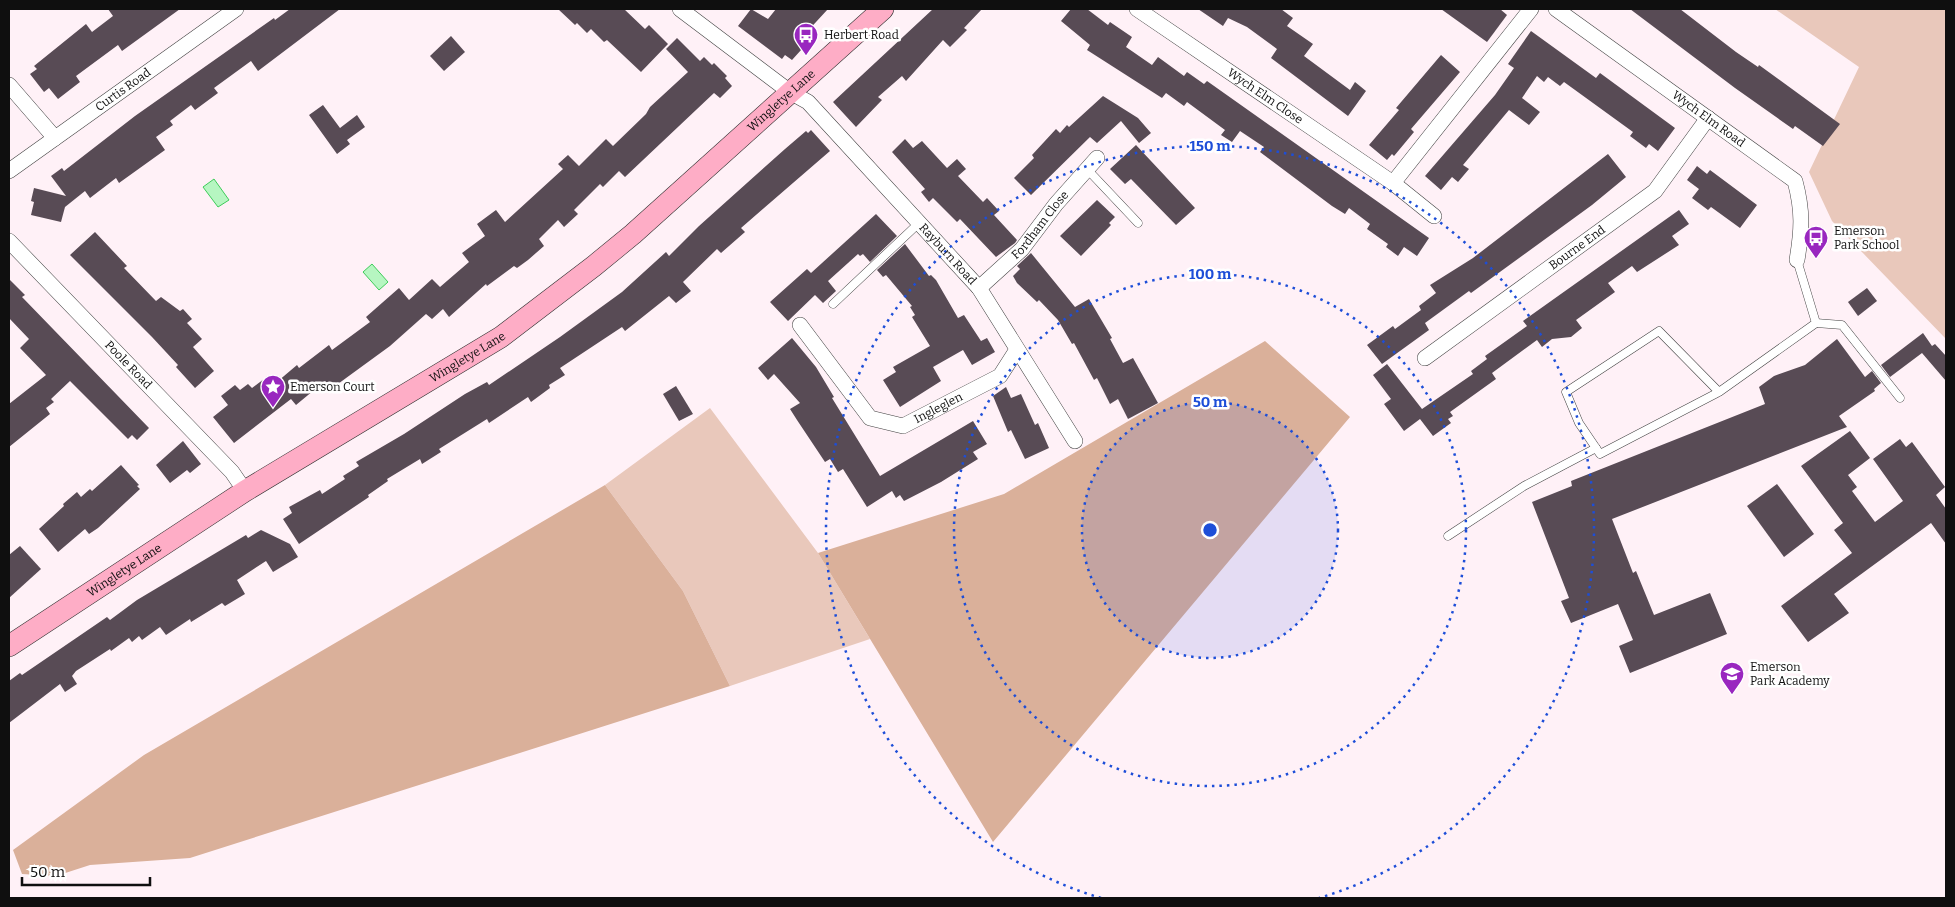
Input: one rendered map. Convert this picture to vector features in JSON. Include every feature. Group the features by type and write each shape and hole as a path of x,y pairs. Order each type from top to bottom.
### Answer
{"street":[{"name":"Curtis Road","path":"9,170 236,9"},
{"path":"680,9 790,92"},
{"name":"Wingletye Lane","path":"9,646 245,491 466,360 525,320 633,234 883,9"},
{"name":"Wych Elm Close","path":"1137,9 1393,184 1434,216"},
{"path":"1393,184 1531,9"},
{"name":"Wych Elm Road","path":"1556,9 1795,181 1800,201 1802,230 1797,260"},
{"path":"9,85 55,138"},
{"name":"Rayburn Road","path":"790,92 808,102 979,288 1016,351 1075,441"},
{"name":"Bourne End","path":"1424,358 1656,192 1708,118"},
{"name":"Fordham Close","path":"979,288 1022,249 1091,163"},
{"name":"Poole Road","path":"9,241 232,472 245,491"},
{"name":"Ingleglen","path":"800,325 870,418 903,426 1000,376 1016,351"}],"lane":[{"path":"1091,163 1138,223"},
{"path":"833,304 919,223"},
{"path":"1797,260 1816,323"},
{"path":"1719,392 1659,331 1566,392 1578,423 1600,454 1719,392 1816,323 1842,325 1900,398"},
{"path":"1448,536 1524,486 1596,448"}],"shaded area":[{"path":"1775,9 1946,9 1946,339 1832,221 1809,172 1859,67"},
{"path":"214,179 229,200 218,207 203,187"},
{"path":"372,264 388,282 379,290 363,272"},
{"path":"1265,341 1350,417 993,842 818,553 1004,494"},
{"path":"710,408 818,553 870,639 730,686 683,591 605,485"},
{"path":"605,485 683,591 730,686 190,858 90,865 56,876 22,874 13,850 144,755"}],"building":[{"path":"108,9 180,9 122,51 118,45 76,76 80,82 58,99 49,88 44,92 30,74 37,69 34,66 86,24 92,32 113,16"},
{"path":"290,9 340,9 258,71 251,61 214,88 218,93 195,110 191,105 170,121 173,125 156,137 165,150 119,183 116,178 90,198 85,191 65,207 61,222 31,215 34,202 31,201 34,188 66,196 51,176 62,168 64,171 135,116 274,18 275,20"},
{"path":"558,9 624,9 645,29 649,25 668,44 641,72 607,40 604,42 591,29 587,33"},
{"path":"751,9 768,19 776,9 828,9 804,35 811,39 792,60 785,55 782,59 738,26"},
{"path":"933,9 982,9 964,28 967,30 950,47 943,40 906,81 902,76 878,97 882,100 856,127 833,102"},
{"path":"1071,9 1087,9 1108,25 1110,22 1132,37 1126,47 1152,65 1158,57 1184,76 1187,72 1204,84 1207,81 1429,238 1417,256 1404,247 1398,256 1386,247 1388,244 1367,229 1370,224 1349,208 1345,214 1332,206 1260,152 1264,147 1240,131 1232,142 1221,135 1225,130 1187,102 1184,106 1166,93 1162,98 1087,50 1090,45 1061,21"},
{"path":"1198,9 1281,9 1293,18 1287,26 1313,44 1304,56 1350,90 1355,82 1366,91 1348,116 1271,58 1277,49 1247,27 1228,18 1223,26"},
{"path":"1441,9 1500,9 1507,15 1487,42"},
{"path":"1630,9 1680,9 1736,52 1758,67 1759,65 1840,124 1823,146 1795,126 1793,129 1735,88"},
{"path":"1531,31 1596,78 1600,73 1675,128 1658,151 1649,144 1646,148 1630,136 1633,132 1564,82 1560,86 1548,77 1544,82 1537,76 1522,98 1540,112 1529,125 1509,110 1463,165 1469,169 1458,182 1452,177 1441,190 1425,176 1495,95 1514,68 1508,64"},
{"path":"451,36 465,52 444,71 430,56"},
{"path":"677,38 700,61 704,57 712,65 714,63 727,76 725,78 732,86 720,98 714,93 625,177 619,171 603,187 600,184 574,210 578,214 564,227 558,220 539,239 544,246 517,268 514,266 487,286 486,284 449,317 443,309 432,319 426,314 390,346 331,389 325,381 296,405 291,399 234,443 213,417 228,405 221,396 235,385 240,390 248,384 252,388 264,379 271,387 297,365 299,368 329,345 332,350 370,322 366,317 399,288 409,300 432,279 440,287 469,262 462,253 485,236 477,224 496,210 505,222 563,169 558,164 568,155 579,166 606,139 613,146 646,114 650,107 688,72 666,49"},
{"path":"1441,55 1460,72 1411,129 1414,132 1394,156 1392,154 1387,160 1369,145 1399,110 1396,108"},
{"path":"1103,96 1138,118 1151,133 1139,143 1121,121 1097,143 1090,137 1031,195 1014,178 1034,158 1032,155 1056,129 1060,133 1067,125 1069,127"},
{"path":"323,105 340,128 357,115 365,127 347,140 350,144 337,154 309,115"},
{"path":"811,130 830,151 741,228 745,232 721,253 717,249 683,282 691,291 676,303 669,296 625,331 622,327 560,368 565,375 549,385 550,388 531,402 528,397 489,423 487,419 439,449 441,452 422,464 420,459 387,479 388,481 368,495 369,497 299,544 283,519 292,513 289,507 320,490 322,494 345,479 343,476 359,466 356,462 404,434 465,394 487,382 489,385 560,337 622,292 666,252 669,256 699,226 785,149 806,131 808,133"},
{"path":"905,139 913,148 922,141 947,168 957,159 966,169 958,176 983,202 987,198 999,211 994,215 1017,240 1015,243 996,257 960,219 957,222 933,198 929,202 921,192 925,189 892,152"},
{"path":"1136,145 1195,208 1176,225 1131,179 1125,184 1110,169"},
{"path":"1608,154 1626,177 1592,205 1471,293 1469,291 1425,323 1429,330 1382,364 1367,345 1393,326 1395,329 1421,310 1419,306 1436,293 1430,285 1473,258"},
{"path":"1697,166 1707,174 1710,170 1757,205 1740,228 1711,207 1708,210 1692,198 1699,189 1687,180"},
{"path":"1097,200 1115,217 1109,223 1111,225 1081,256 1060,236"},
{"path":"1679,210 1689,224 1672,236 1679,245 1637,272 1632,266 1608,283 1615,292 1576,320 1582,328 1571,337 1552,339 1542,347 1537,340 1492,373 1496,379 1450,412 1453,416 1448,419 1451,423 1433,436 1420,419 1404,431 1384,404 1391,399 1373,375 1387,364 1422,409 1473,374 1471,371 1487,359 1485,356 1527,326 1523,321"},
{"path":"876,214 897,236 870,262 863,254 860,256 858,254 828,281 836,291 823,303 815,295 788,321 770,302 807,269 811,273"},
{"path":"95,232 127,266 124,268 156,301 161,297 180,311 183,309 192,319 187,323 202,339 193,347 214,371 195,388 176,367 178,365 152,337 70,255"},
{"path":"905,244 929,276 931,275 936,280 958,318 964,315 981,341 987,338 995,352 972,365 963,350 933,367 941,381 900,407 883,380 896,372 893,367 930,346 912,317 915,315 910,307 912,306 886,275 883,277 877,270"},
{"path":"1031,253 1075,307 1089,299 1112,338 1110,339 1123,363 1133,358 1158,403 1128,419 1118,399 1110,404 1097,378 1094,380 1074,343 1072,344 1058,320 1039,300 1037,302 1017,283 1013,276 1020,269 1017,266"},
{"path":"9,279 25,295 22,297 149,428 137,440 132,435 128,439 70,381 51,399 54,402 46,408 50,414 9,447 9,404 46,375 20,348 29,339 9,318"},
{"path":"1867,288 1877,301 1858,316 1848,302"},
{"path":"1923,333 1932,346 1935,344 1946,356 1946,381 1922,353 1890,377 1881,365"},
{"path":"792,338 816,367 834,397 832,398 880,476 973,421 987,444 973,452 978,459 941,482 904,501 900,495 896,498 892,491 867,507 843,469 838,472 830,459 825,462 797,420 790,409 800,403 774,374 768,380 758,368"},
{"path":"1837,339 1865,377 1872,371 1881,383 1874,389 1875,391 1839,416 1847,427 1612,519 1633,573 1636,571 1654,615 1710,593 1727,634 1630,673 1619,646 1633,640 1618,604 1571,623 1561,601 1569,598 1532,502 1572,486 1571,481 1765,404 1759,387 1774,376 1805,365"},
{"path":"676,386 693,414 679,421 663,394"},
{"path":"1006,387 1011,398 1021,394 1035,425 1038,423 1049,448 1025,459 1011,430 1008,432 993,396"},
{"path":"1850,431 1870,458 1848,475 1857,487 1852,491 1875,522 1903,501 1873,459 1900,439 1906,447 1912,442 1945,487 1936,495 1946,509 1946,544 1931,523 1834,594 1849,613 1808,642 1781,606 1852,553 1834,530 1843,523 1801,466"},
{"path":"183,441 201,464 190,473 187,470 170,483 156,465"},
{"path":"121,465 139,485 137,486 140,489 98,528 89,534 85,529 58,552 39,529 77,492 81,497 90,489 92,491"},
{"path":"1777,484 1814,534 1784,557 1747,506"},
{"path":"261,530 290,544 298,557 273,572 266,561 237,580 245,594 225,606 222,603 191,622 190,619 166,635 160,627 142,640 139,636 132,642 129,638 111,651 110,649 76,671 72,676 77,684 65,692 60,684 9,723 9,681 20,673 22,675 107,617 110,620 137,600 246,535 248,538"},
{"path":"20,546 41,569 9,598 9,555"}],"place":[{"name":"Herbert Road","path":"806,56"},
{"name":"Emerson Park School","path":"1816,259"},
{"name":"Emerson Court","path":"273,408"},
{"name":"Emerson Park Academy","path":"1732,695"}]}
